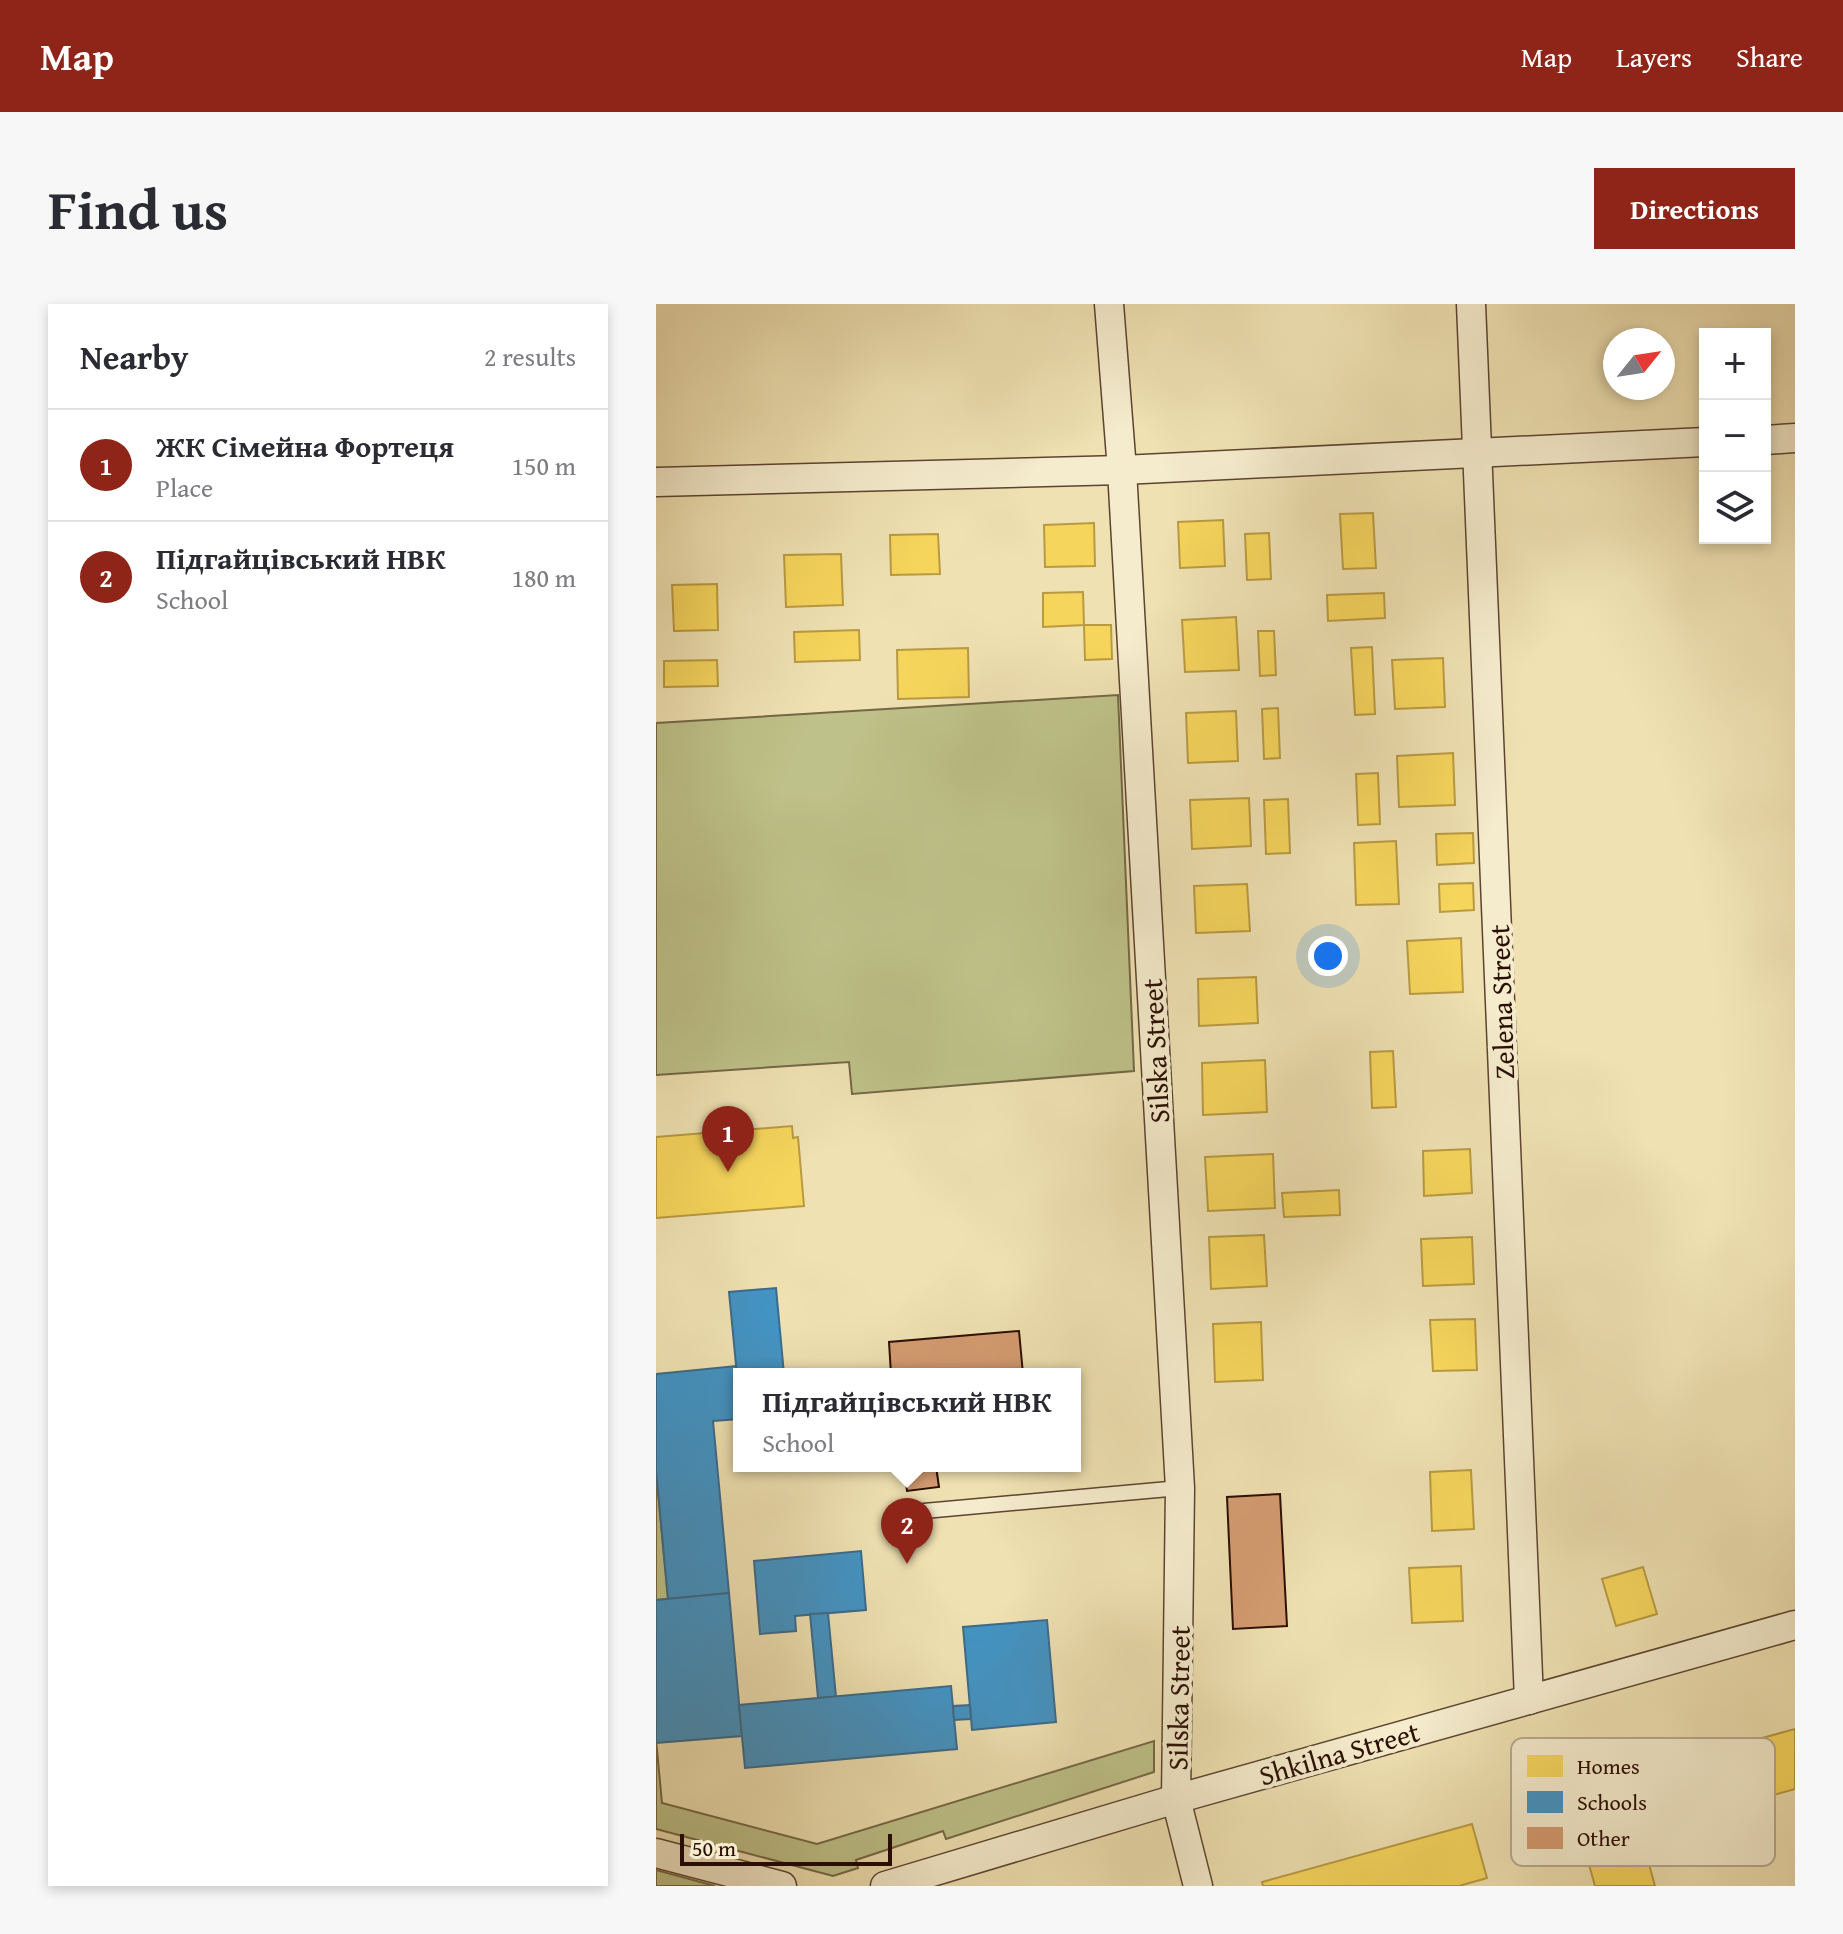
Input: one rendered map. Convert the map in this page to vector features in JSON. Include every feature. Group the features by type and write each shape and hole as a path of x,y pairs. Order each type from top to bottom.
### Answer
{"street":[{"name":"Silska Street","path":"1109,304 1122,470 1180,1488 1176,1799 1198,1886"},
{"name":"Zelena Street","path":"1471,304 1480,451 1529,1700"},
{"path":"1771,440 1795,438"},
{"path":"656,482 1122,470 1699,442"},
{"name":"Shkilna Street","path":"885,1886 1176,1799 1795,1625"},
{"path":"656,1853 782,1886"}],"lane":[{"path":"913,1512 1180,1488"}],"green space":[{"path":"1118,695 1134,1071 852,1094 849,1062 656,1075 656,723"},
{"path":"656,1470 668,1599 656,1600"},
{"path":"656,1739 662,1803 817,1844 1154,1741 1154,1772 946,1839 943,1831 856,1860 858,1868 833,1876 656,1829"},
{"path":"656,1870 715,1886 656,1886"}],"building: Homes":[{"path":"1373,513 1376,568 1343,569 1340,514"},
{"path":"1223,520 1225,566 1180,568 1178,522"},
{"path":"1094,523 1095,566 1045,567 1044,525"},
{"path":"1269,533 1271,579 1247,580 1245,534"},
{"path":"938,534 940,574 891,575 890,535"},
{"path":"841,554 843,605 786,607 784,555"},
{"path":"717,584 718,630 674,631 672,585"},
{"path":"1083,592 1084,625 1043,627 1043,593"},
{"path":"1384,593 1385,618 1328,621 1327,595"},
{"path":"1236,617 1239,670 1185,672 1182,620"},
{"path":"1084,625 1111,625 1112,659 1085,660"},
{"path":"859,630 860,660 795,662 794,632"},
{"path":"1258,631 1274,631 1276,675 1260,676"},
{"path":"1372,647 1375,714 1355,715 1351,648"},
{"path":"968,648 969,697 898,699 897,650"},
{"path":"1443,658 1445,707 1395,709 1392,660"},
{"path":"717,660 718,686 664,687 664,661"},
{"path":"1278,708 1280,758 1264,759 1262,709"},
{"path":"1236,711 1238,761 1188,763 1186,713"},
{"path":"1453,753 1455,805 1399,807 1397,756"},
{"path":"1378,773 1380,824 1358,825 1356,774"},
{"path":"1249,798 1251,846 1192,849 1190,800"},
{"path":"1288,799 1290,853 1266,854 1264,800"},
{"path":"1473,833 1474,863 1437,865 1436,834"},
{"path":"1396,841 1399,904 1356,905 1354,843"},
{"path":"1473,883 1474,910 1440,912 1439,884"},
{"path":"1247,884 1250,931 1196,933 1194,886"},
{"path":"1461,938 1463,992 1410,994 1407,941"},
{"path":"1256,977 1258,1023 1199,1026 1198,979"},
{"path":"1393,1051 1396,1107 1372,1108 1370,1052"},
{"path":"1265,1060 1267,1112 1203,1115 1202,1063"},
{"path":"792,1126 793,1138 798,1137 804,1206 656,1218 656,1137"},
{"path":"1470,1149 1472,1193 1424,1196 1423,1151"},
{"path":"1273,1154 1275,1208 1208,1211 1205,1157"},
{"path":"1339,1190 1340,1215 1284,1217 1282,1193"},
{"path":"1264,1235 1267,1286 1211,1289 1209,1237"},
{"path":"1472,1237 1474,1284 1423,1286 1421,1239"},
{"path":"1475,1319 1477,1370 1433,1371 1430,1320"},
{"path":"1261,1322 1263,1380 1215,1382 1213,1324"},
{"path":"1471,1470 1474,1529 1432,1531 1430,1472"},
{"path":"1461,1566 1463,1621 1412,1623 1409,1568"},
{"path":"1643,1567 1657,1614 1616,1626 1602,1579"},
{"path":"1795,1729 1795,1789 1775,1795 1775,1738 1762,1738"},
{"path":"1472,1824 1487,1878 1459,1886 1263,1886 1262,1882"},
{"path":"1589,1866 1649,1866 1655,1886 1595,1886"}],"building: Schools":[{"path":"776,1288 783,1368 736,1368 729,1292"},
{"path":"736,1366 733,1368 733,1419 713,1421 729,1593 668,1599 656,1470 656,1374"},
{"path":"861,1551 866,1610 795,1616 796,1631 760,1634 754,1561"},
{"path":"729,1593 742,1736 656,1743 656,1600"},
{"path":"828,1613 836,1697 818,1698 810,1614"},
{"path":"1047,1620 1056,1722 972,1730 963,1627"},
{"path":"951,1686 957,1749 745,1768 739,1705"},
{"path":"970,1705 971,1719 954,1720 953,1706"}],"building: Other":[{"path":"1019,1331 1022,1368 891,1368 889,1342"},
{"path":"905,1472 937,1472 939,1487 907,1491"},
{"path":"1280,1494 1287,1626 1233,1629 1227,1497"}],"place":[{"name":"ЖК Сімейна Фортеця","path":"728,1172"},
{"name":"Підгайцівський НВК","path":"907,1564"}]}
